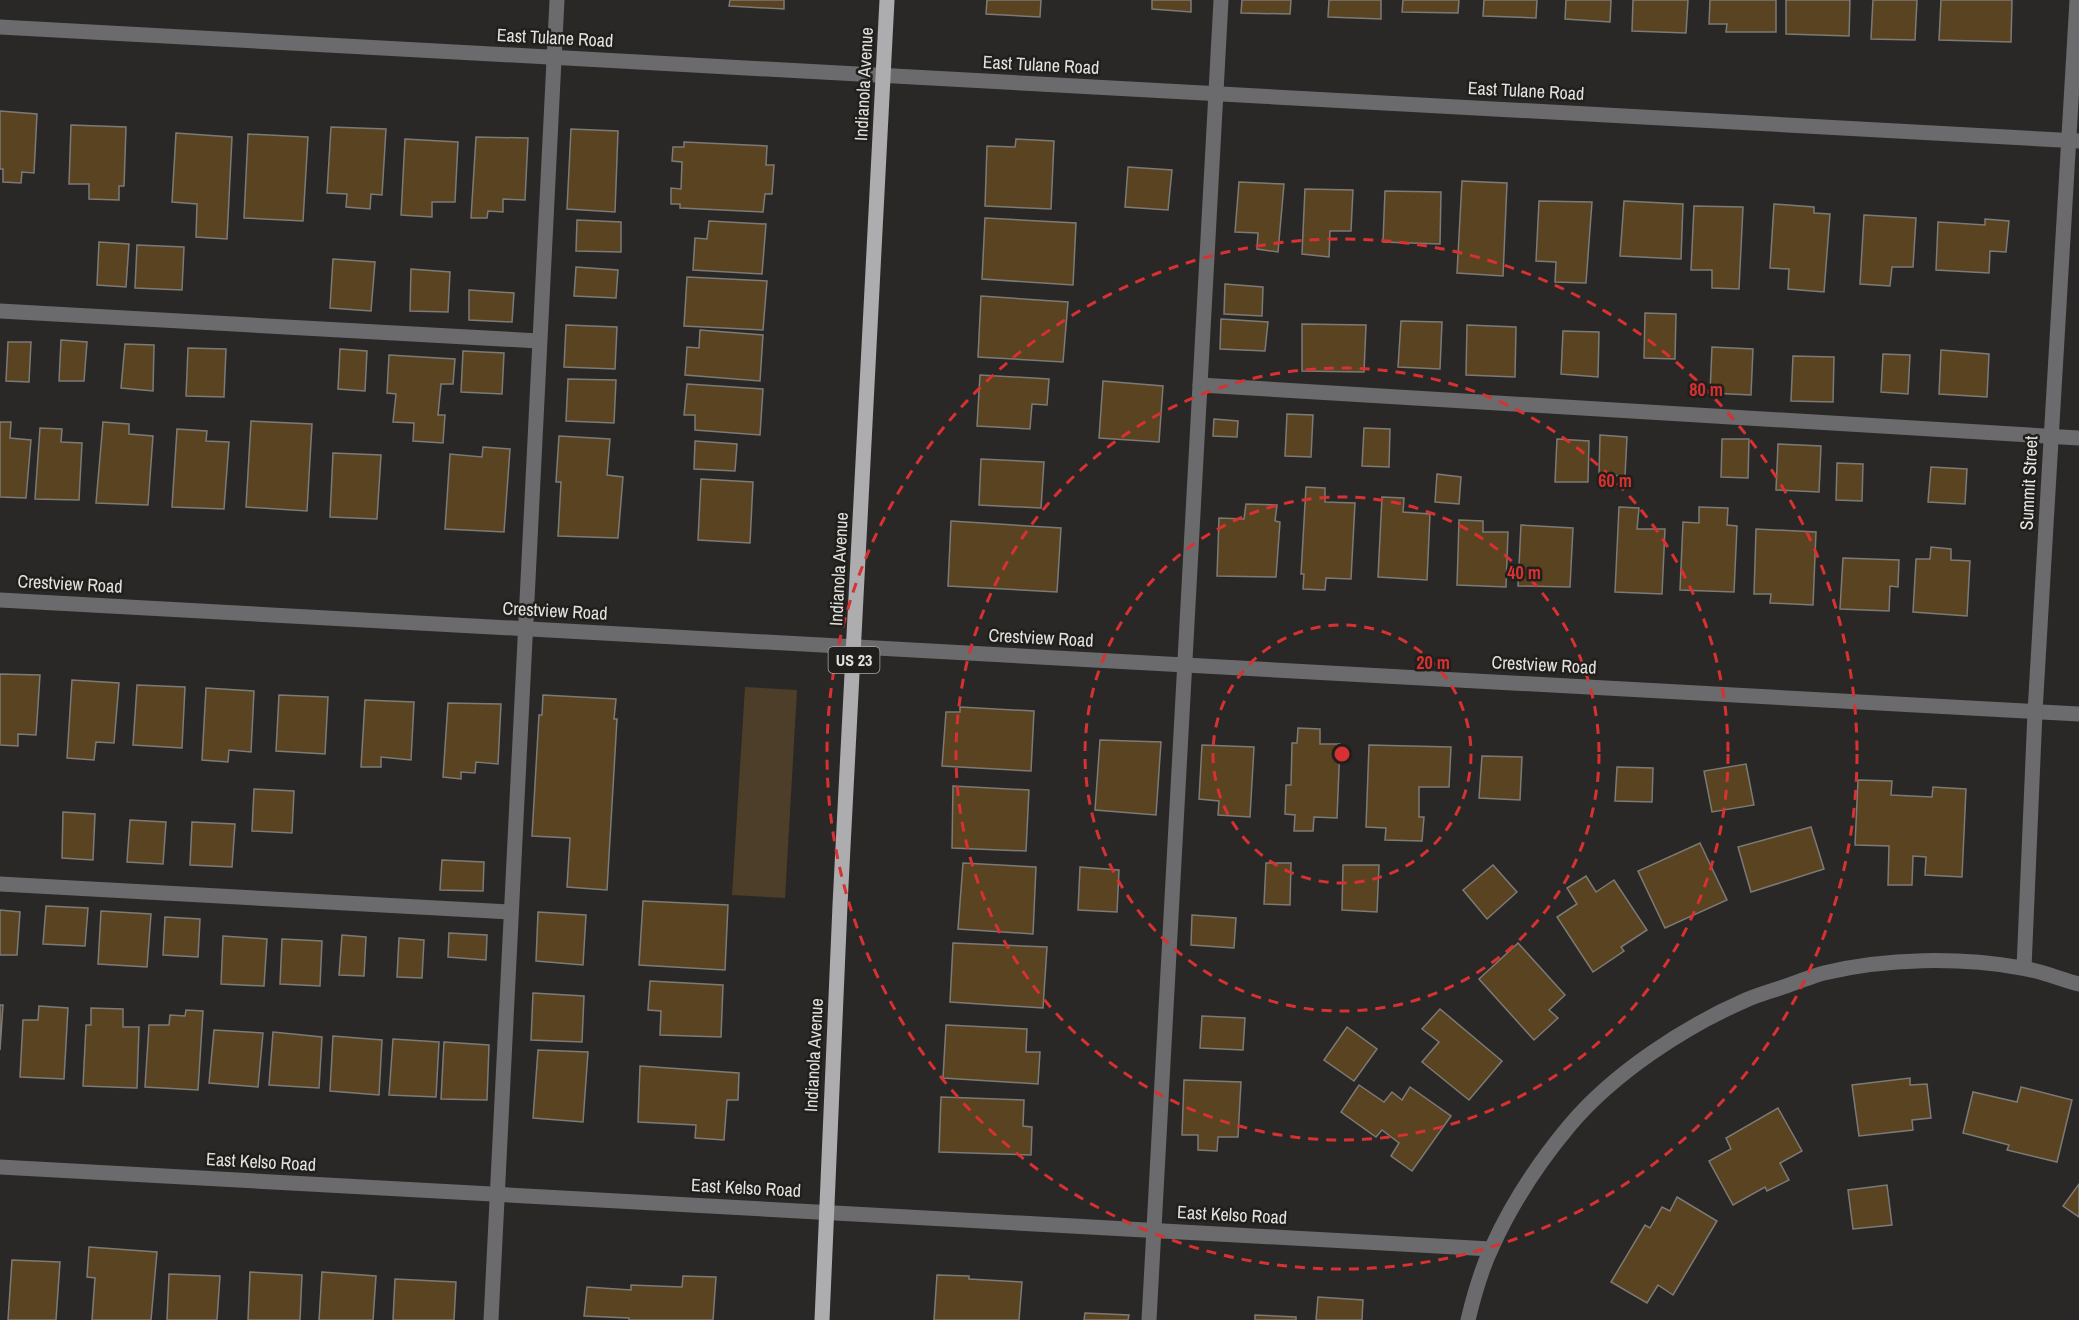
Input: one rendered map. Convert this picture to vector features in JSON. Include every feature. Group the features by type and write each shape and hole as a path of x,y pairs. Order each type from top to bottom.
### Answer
{"main road":[{"name":"Indianola Avenue","path":"822,1320 840,905 887,0"}],"street":[{"path":"491,1320 557,0"},
{"path":"1149,1320 1221,0"},
{"name":"Summit Street","path":"2024,968 2035,712 2051,437 2074,140 2077,0"},
{"name":"East Tulane Road","path":"0,27 2074,140"},
{"path":"0,311 539,341"},
{"path":"1200,385 2079,438"},
{"name":"Crestview Road","path":"0,600 2079,714"},
{"path":"0,884 511,912"},
{"path":"1467,1320 1491,1249 1514,1204 1541,1164 1571,1125 1605,1090 1641,1061 1684,1032 1746,999 1823,973 1895,962 1959,961 2024,968 2079,984"},
{"name":"East Kelso Road","path":"0,1167 1491,1249"}],"shaded area":[{"path":"745,687 797,690 785,898 732,895"}],"building":[{"path":"730,0 784,0 784,9 729,6"},
{"path":"987,0 1041,0 1040,17 986,14"},
{"path":"1152,0 1191,0 1191,12 1152,9"},
{"path":"1242,0 1291,0 1290,14 1241,13"},
{"path":"1329,0 1381,0 1381,19 1328,17"},
{"path":"1403,0 1459,0 1458,13 1402,12"},
{"path":"1484,0 1537,0 1536,18 1483,16"},
{"path":"1566,0 1611,0 1610,22 1565,19"},
{"path":"1633,0 1688,0 1686,33 1632,31"},
{"path":"1710,0 1776,0 1776,32 1726,32 1727,24 1709,24"},
{"path":"1786,0 1850,0 1849,36 1786,34"},
{"path":"1873,0 1917,0 1915,40 1871,39"},
{"path":"1941,0 2012,0 2011,42 1939,40"},
{"path":"0,111 37,114 34,173 22,172 21,183 3,182 3,169 0,169"},
{"path":"71,125 126,127 124,186 119,186 119,200 89,199 89,184 69,184"},
{"path":"331,127 386,129 382,195 371,194 370,209 346,207 347,194 327,193"},
{"path":"571,129 618,131 615,212 567,209"},
{"path":"176,133 232,137 227,239 196,237 197,204 172,202"},
{"path":"248,134 308,137 303,221 244,218"},
{"path":"476,137 528,138 525,200 503,199 503,212 488,211 487,218 471,218"},
{"path":"405,139 458,142 455,202 432,202 432,217 401,215"},
{"path":"1016,139 1054,141 1051,209 985,206 987,146 1015,147"},
{"path":"684,142 767,146 766,165 774,165 772,194 765,194 763,212 680,208 680,204 671,204 671,188 681,189 682,162 672,161 673,147 684,147"},
{"path":"1128,167 1172,170 1168,210 1125,207"},
{"path":"1462,181 1507,183 1503,276 1457,273"},
{"path":"1239,182 1284,184 1278,252 1257,249 1258,233 1235,232"},
{"path":"1305,189 1353,190 1351,231 1330,231 1329,257 1302,254"},
{"path":"1385,191 1441,192 1440,244 1383,242"},
{"path":"1539,201 1592,202 1586,283 1555,282 1556,262 1536,261"},
{"path":"1624,201 1683,204 1681,259 1620,256"},
{"path":"1774,204 1814,207 1814,213 1830,214 1824,292 1788,289 1789,269 1770,268"},
{"path":"1694,206 1743,207 1739,289 1712,288 1712,270 1691,270"},
{"path":"1864,215 1916,218 1913,267 1892,267 1890,286 1860,284"},
{"path":"985,218 1076,223 1073,285 982,279"},
{"path":"1985,219 2009,221 2006,252 1990,251 1989,273 1936,270 1938,222 1985,225"},
{"path":"577,220 621,222 621,252 576,251"},
{"path":"709,221 766,224 762,274 693,270 695,238 707,239"},
{"path":"99,242 129,244 126,287 97,285"},
{"path":"137,245 184,247 182,290 135,288"},
{"path":"333,259 375,262 371,311 330,308"},
{"path":"576,267 618,270 616,298 574,296"},
{"path":"411,269 450,272 448,312 410,311"},
{"path":"687,277 767,281 763,330 684,326"},
{"path":"1225,284 1263,287 1262,316 1224,314"},
{"path":"469,290 514,293 512,322 469,320"},
{"path":"981,296 1068,302 1063,362 978,357"},
{"path":"1645,313 1676,314 1675,359 1644,358"},
{"path":"1221,319 1268,322 1265,351 1220,349"},
{"path":"1401,321 1442,322 1440,369 1398,367"},
{"path":"1302,324 1366,325 1364,372 1302,371"},
{"path":"566,325 617,327 615,369 564,367"},
{"path":"1467,325 1516,327 1515,377 1466,375"},
{"path":"700,330 763,335 760,381 685,375 687,347 699,348"},
{"path":"1563,331 1599,332 1598,377 1561,374"},
{"path":"61,340 87,342 84,381 59,381"},
{"path":"8,342 31,342 29,382 6,381"},
{"path":"125,344 154,345 153,391 121,388"},
{"path":"1712,347 1753,349 1751,395 1710,393"},
{"path":"188,348 226,349 224,397 186,396"},
{"path":"340,349 367,351 365,391 338,389"},
{"path":"1941,350 1989,354 1987,397 1939,394"},
{"path":"463,351 504,353 502,394 461,392"},
{"path":"1883,354 1910,355 1908,394 1881,392"},
{"path":"389,355 455,359 453,384 441,384 438,415 445,415 443,443 413,441 414,423 393,422 396,394 387,393"},
{"path":"1793,356 1834,357 1833,402 1791,401"},
{"path":"980,375 1049,379 1047,405 1032,404 1030,429 977,426"},
{"path":"568,379 616,380 614,423 566,421"},
{"path":"1103,381 1163,386 1159,442 1099,438"},
{"path":"687,384 763,389 760,435 695,430 695,415 684,415"},
{"path":"1287,414 1313,415 1311,457 1285,456"},
{"path":"1214,419 1238,421 1237,437 1213,436"},
{"path":"251,421 312,424 307,511 246,507"},
{"path":"0,422 11,422 10,438 31,440 26,498 0,497"},
{"path":"103,422 129,424 129,434 153,436 148,505 96,503"},
{"path":"40,428 62,429 61,442 82,443 79,500 35,499"},
{"path":"1364,428 1390,429 1389,467 1362,466"},
{"path":"177,429 207,431 206,441 229,442 224,509 172,507"},
{"path":"1600,435 1627,437 1625,476 1599,475"},
{"path":"559,436 610,439 607,475 623,477 618,538 558,536 561,482 556,482"},
{"path":"1557,439 1589,441 1588,482 1555,482"},
{"path":"1722,439 1749,439 1748,478 1721,477"},
{"path":"695,441 737,444 735,471 694,469"},
{"path":"1778,444 1821,446 1819,492 1776,490"},
{"path":"483,447 510,449 504,532 445,529 450,454 482,457"},
{"path":"333,453 381,455 377,519 330,517"},
{"path":"981,459 1044,462 1041,508 979,505"},
{"path":"1837,463 1863,464 1862,501 1836,500"},
{"path":"1931,467 1967,469 1965,504 1928,502"},
{"path":"1437,474 1461,477 1459,504 1435,502"},
{"path":"701,479 753,482 750,543 698,540"},
{"path":"1306,487 1325,488 1325,502 1355,503 1351,579 1326,578 1325,590 1303,589 1304,574 1301,574"},
{"path":"1382,497 1404,498 1403,512 1430,514 1427,580 1378,577"},
{"path":"1246,504 1277,505 1275,521 1280,522 1276,577 1217,576 1219,518 1244,519"},
{"path":"1619,507 1639,508 1637,529 1665,529 1662,594 1615,592"},
{"path":"1699,507 1728,508 1727,525 1737,526 1734,592 1680,590 1683,522 1699,523"},
{"path":"1459,520 1483,521 1483,532 1508,532 1506,587 1457,585"},
{"path":"951,521 1061,528 1057,592 948,586"},
{"path":"1521,525 1573,528 1570,587 1518,586"},
{"path":"1756,529 1816,532 1813,605 1770,603 1771,594 1754,594"},
{"path":"1931,547 1951,549 1951,560 1970,561 1967,616 1913,612 1916,559 1930,559"},
{"path":"1843,558 1899,560 1898,587 1890,586 1889,611 1840,609"},
{"path":"0,674 40,675 36,735 18,734 18,746 0,745"},
{"path":"72,680 119,683 114,743 96,742 94,760 67,758"},
{"path":"137,685 185,687 182,748 133,745"},
{"path":"206,688 254,691 251,752 229,750 228,762 202,760"},
{"path":"279,695 328,697 325,754 276,751"},
{"path":"543,695 616,699 614,719 617,719 607,890 567,887 570,838 532,836 539,715 542,715"},
{"path":"365,700 414,702 411,760 381,757 381,767 361,767"},
{"path":"448,703 501,704 498,764 476,762 475,773 461,772 461,779 443,777"},
{"path":"960,707 1034,711 1031,771 942,766 946,712 960,712"},
{"path":"1298,728 1320,729 1320,744 1340,744 1337,818 1314,817 1313,831 1294,831 1295,815 1285,814 1286,785 1291,785 1292,743 1297,743"},
{"path":"1100,740 1161,742 1156,815 1095,810"},
{"path":"1202,745 1254,747 1250,817 1218,815 1219,801 1199,799"},
{"path":"1369,745 1451,747 1449,787 1419,787 1419,817 1424,817 1422,841 1385,840 1386,828 1366,827"},
{"path":"1482,756 1522,757 1520,800 1479,798"},
{"path":"1746,764 1754,805 1712,812 1704,771"},
{"path":"1617,767 1653,768 1652,802 1615,801"},
{"path":"1858,780 1892,781 1891,795 1932,797 1933,787 1966,789 1962,877 1925,875 1926,857 1913,856 1912,885 1888,885 1889,846 1855,845"},
{"path":"953,786 1029,790 1026,851 952,848"},
{"path":"254,789 294,791 292,833 252,831"},
{"path":"63,812 95,814 93,860 62,858"},
{"path":"130,820 166,822 163,864 127,862"},
{"path":"192,822 235,824 232,867 190,865"},
{"path":"1811,827 1824,869 1751,892 1738,847"},
{"path":"1700,843 1727,900 1665,928 1638,871"},
{"path":"442,860 484,862 483,891 440,890"},
{"path":"963,863 1036,867 1033,934 958,929"},
{"path":"1266,863 1291,863 1290,905 1264,904"},
{"path":"1343,865 1379,865 1377,912 1342,910"},
{"path":"1493,865 1517,892 1487,919 1463,890"},
{"path":"1080,867 1119,870 1117,912 1078,910"},
{"path":"1586,876 1596,892 1614,880 1647,930 1621,947 1624,951 1593,972 1557,917 1577,904 1567,888"},
{"path":"643,901 728,905 725,970 639,965"},
{"path":"46,906 88,908 85,946 43,944"},
{"path":"0,910 20,912 17,955 0,955"},
{"path":"101,911 151,914 147,967 98,964"},
{"path":"538,912 586,915 583,965 536,961"},
{"path":"1192,915 1236,918 1234,948 1191,945"},
{"path":"165,917 200,919 198,957 163,955"},
{"path":"449,933 487,935 486,960 448,957"},
{"path":"342,935 366,937 364,976 339,975"},
{"path":"223,936 267,939 264,986 221,984"},
{"path":"399,938 424,940 422,978 397,977"},
{"path":"282,939 322,941 320,986 280,984"},
{"path":"953,943 1047,947 1043,1008 950,1002"},
{"path":"1518,943 1565,995 1549,1010 1558,1018 1534,1040 1479,979"},
{"path":"650,981 723,985 721,1037 660,1035 661,1011 648,1010"},
{"path":"533,993 584,996 582,1042 531,1040"},
{"path":"0,1005 3,1005 0,1050"},
{"path":"39,1006 68,1008 64,1079 20,1077 23,1020 38,1020"},
{"path":"91,1008 123,1009 123,1027 139,1027 137,1088 83,1086 86,1025 91,1025"},
{"path":"1440,1009 1502,1061 1469,1100 1422,1062 1439,1042 1422,1029"},
{"path":"186,1010 203,1011 198,1090 145,1087 149,1025 169,1025 170,1015 185,1016"},
{"path":"1202,1016 1245,1018 1243,1050 1200,1048"},
{"path":"946,1025 1027,1029 1026,1052 1040,1052 1038,1084 943,1078"},
{"path":"1347,1027 1377,1049 1354,1081 1324,1060"},
{"path":"214,1030 263,1033 258,1087 209,1083"},
{"path":"273,1032 322,1037 319,1088 269,1085"},
{"path":"333,1036 382,1040 379,1095 330,1091"},
{"path":"393,1039 439,1042 436,1097 389,1095"},
{"path":"444,1042 489,1045 487,1100 441,1099"},
{"path":"538,1050 588,1052 583,1122 533,1118"},
{"path":"640,1066 739,1073 738,1100 727,1100 724,1140 695,1138 696,1125 638,1122"},
{"path":"1910,1078 1910,1085 1927,1084 1931,1118 1912,1120 1913,1130 1859,1136 1852,1085"},
{"path":"1184,1080 1241,1082 1238,1137 1218,1137 1217,1151 1198,1150 1198,1135 1182,1135"},
{"path":"1359,1085 1384,1102 1392,1092 1402,1100 1410,1087 1451,1116 1412,1171 1391,1156 1399,1143 1382,1130 1376,1137 1341,1112"},
{"path":"2021,1087 2072,1100 2057,1162 2007,1150 2009,1145 1963,1133 1973,1092 2017,1102"},
{"path":"941,1097 1024,1100 1023,1126 1032,1127 1031,1155 939,1152"},
{"path":"1778,1108 1802,1151 1780,1163 1789,1180 1767,1191 1765,1187 1733,1205 1709,1161 1731,1149 1726,1138"},
{"path":"2079,1184 2079,1217 2063,1206"},
{"path":"1887,1185 1892,1225 1853,1229 1848,1190"},
{"path":"1677,1197 1717,1221 1673,1295 1658,1285 1647,1303 1611,1282 1645,1225 1650,1228 1662,1207 1670,1211"},
{"path":"89,1247 157,1252 151,1320 92,1320 95,1278 87,1277"},
{"path":"12,1260 60,1262 56,1320 8,1320"},
{"path":"250,1272 302,1275 300,1320 248,1320"},
{"path":"322,1272 376,1276 373,1320 319,1320"},
{"path":"169,1274 220,1276 217,1320 167,1320"},
{"path":"937,1275 1022,1282 1019,1320 934,1320"},
{"path":"683,1276 716,1277 713,1320 629,1320 629,1318 584,1316 587,1287 631,1290 631,1285 682,1287"},
{"path":"395,1279 456,1282 454,1320 393,1320"},
{"path":"1318,1297 1363,1300 1362,1320 1316,1320"},
{"path":"1085,1313 1129,1315 1128,1320 1084,1320"},
{"path":"1255,1315 1296,1317 1296,1320 1255,1320"}]}
